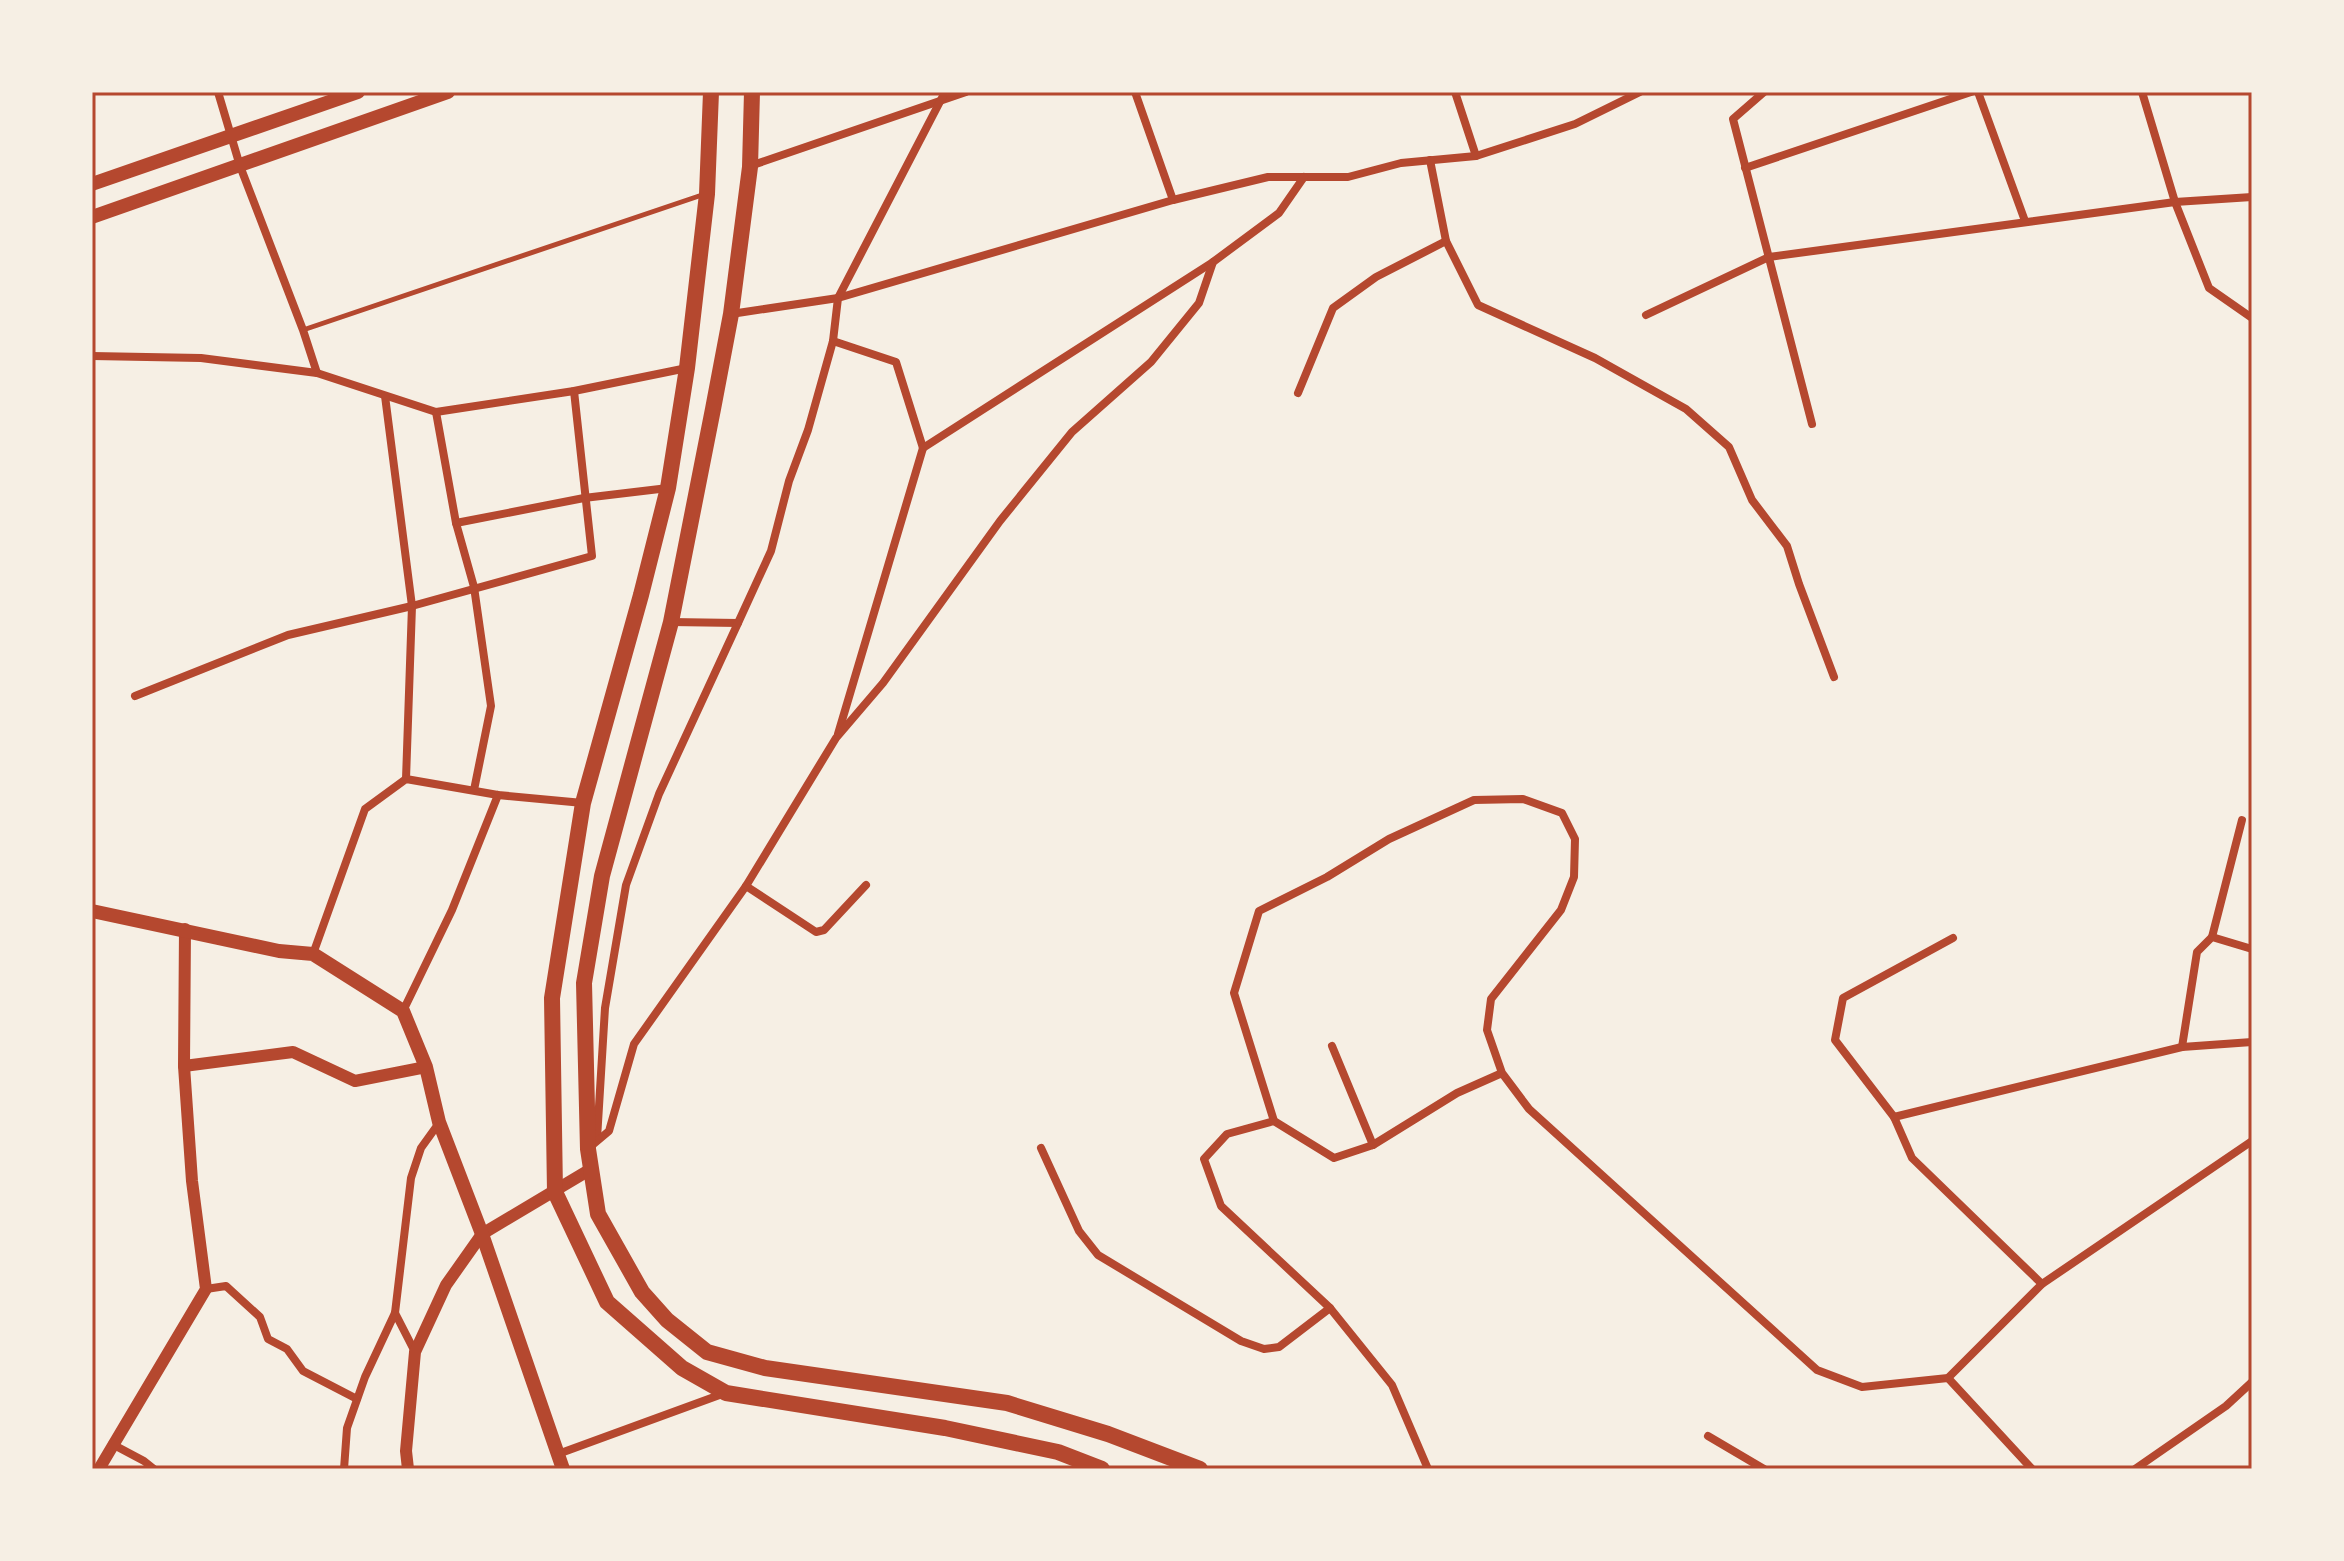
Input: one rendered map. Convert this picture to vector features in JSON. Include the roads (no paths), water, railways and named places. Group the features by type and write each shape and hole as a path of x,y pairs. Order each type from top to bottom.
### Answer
{"main road":[{"path":"92,184 358,92"},
{"path":"92,217 448,92"},
{"path":"711,92 707,194 687,368 668,488 583,803 552,998 555,1192 607,1302 682,1368 726,1393 945,1428 1058,1452 1102,1469"},
{"path":"752,92 750,167 731,314 671,622 602,876 584,983 591,1169 598,1214 642,1292 667,1320 707,1352 765,1368 1007,1403 1108,1434 1200,1469"},
{"path":"92,911 279,951 313,954 403,1011 426,1067 439,1122 482,1234 563,1469"}],"street":[{"path":"218,92 240,166 317,373"},
{"path":"750,167 944,95 966,92"},
{"path":"1135,92 1173,200"},
{"path":"1455,92 1476,156"},
{"path":"731,314 838,298 1173,200 1268,177 1348,177 1401,163 1476,156 1575,124 1640,92"},
{"path":"1764,92 1733,119 1812,424"},
{"path":"1745,168 1971,92"},
{"path":"1978,92 2025,221"},
{"path":"2142,92 2175,202 2209,288 2252,318"},
{"path":"592,1144 605,1008 626,885 659,794 771,551 789,481 808,430 833,341 838,298 944,95"},
{"path":"1430,160 1446,241 1478,305 1595,358 1686,409 1729,447 1752,500 1787,546 1834,677"},
{"path":"923,448 1213,262 1279,213 1304,177"},
{"path":"1646,315 1769,257 2175,202 2252,197"},
{"path":"1298,393 1333,308 1376,277 1446,241"},
{"path":"592,1144 609,1131 634,1044 746,886 836,738 883,683 1000,521 1072,432 1151,362 1199,303 1213,262"},
{"path":"833,341 896,362 923,448 836,738"},
{"path":"92,356 201,358 317,373 436,412 574,391 687,368"},
{"path":"135,696 288,635 412,606 592,556 574,391"},
{"path":"385,396 412,606 406,779"},
{"path":"436,412 456,523 474,587 491,706 474,790"},
{"path":"456,523 584,498 668,488"},
{"path":"671,622 738,623"},
{"path":"313,954 365,809 406,779 498,795 583,803"},
{"path":"403,1011 452,910 498,795"},
{"path":"1502,1073 1457,1093 1373,1145 1334,1158 1274,1121 1234,993 1259,911 1327,877 1389,839 1474,800 1523,799 1562,813 1575,839 1574,877 1561,910 1491,999 1487,1030 1502,1073 1529,1109 1817,1370 1862,1387 1948,1378 2042,1284 2252,1141"},
{"path":"2182,1047 2197,952 2212,937 2242,820"},
{"path":"746,886 816,932 824,930 866,885"},
{"path":"99,1469 206,1289 192,1181 184,1066 185,929"},
{"path":"2212,937 2252,949"},
{"path":"1953,938 1843,998 1835,1040 1894,1117 1912,1158 2042,1284"},
{"path":"1894,1117 2182,1047 2252,1042"},
{"path":"1332,1046 1373,1145"},
{"path":"184,1066 293,1052 355,1081 426,1067"},
{"path":"1274,1121 1227,1134 1204,1159 1221,1206 1330,1308 1392,1385 1428,1469"},
{"path":"344,1469 347,1428 395,1313 411,1178 421,1148 439,1122"},
{"path":"1041,1148 1079,1231 1098,1255 1241,1341 1264,1349 1279,1347 1330,1308"},
{"path":"408,1469 406,1451 415,1352 446,1285 482,1234 591,1169"},
{"path":"206,1289 226,1286 260,1317 268,1339 287,1349 303,1371 357,1399"},
{"path":"395,1313 415,1352"},
{"path":"1948,1378 2032,1469"},
{"path":"2135,1469 2226,1406 2252,1382"},
{"path":"558,1454 726,1393"},
{"path":"1708,1436 1764,1469"},
{"path":"112,1444 154,1469"}],"lane":[{"path":"303,330 707,194"}]}
